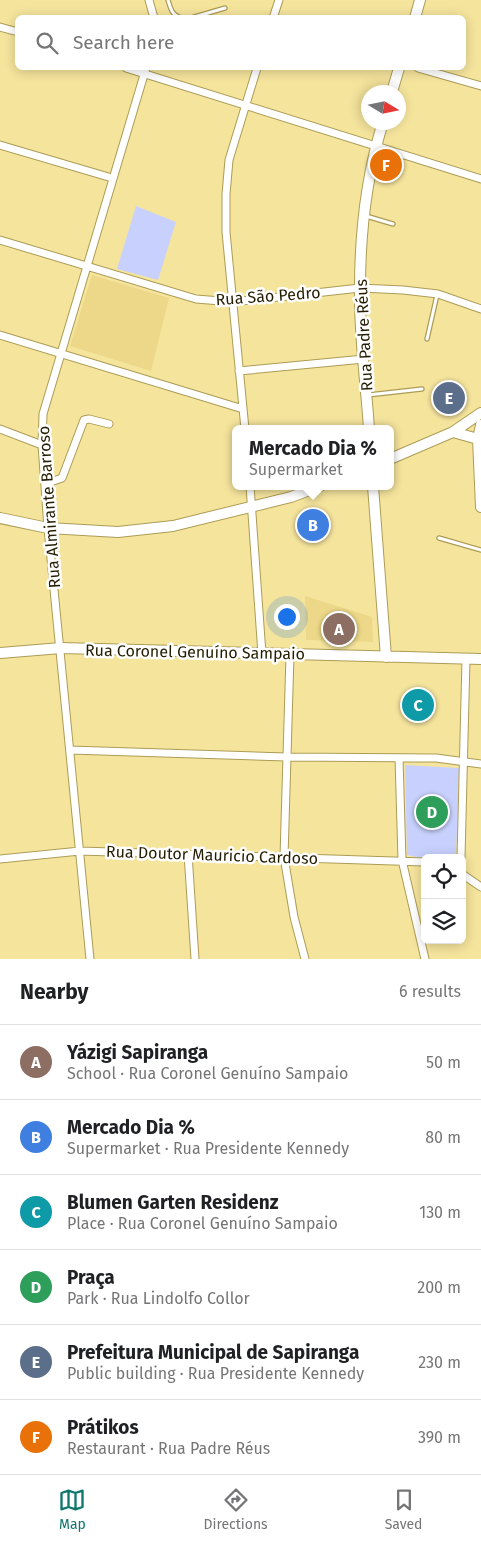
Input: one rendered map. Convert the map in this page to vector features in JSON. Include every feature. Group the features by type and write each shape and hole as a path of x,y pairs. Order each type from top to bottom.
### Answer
{"main road":[{"path":"416,15 420,0"},
{"path":"394,85 398,70"},
{"name":"Rua Padre Réus","path":"369,425 360,288 366,216 376,146 381,130"},
{"path":"394,457 452,432 481,413"},
{"path":"481,425 479,439 481,507"},
{"path":"452,432 479,439"},
{"path":"0,518 48,528 127,531 173,526 252,508 290,498 310,490"},
{"path":"373,490 386,657"},
{"name":"Rua Coronel Genuíno Sampaio","path":"0,653 61,648 481,659"}],"street":[{"path":"149,0 153,15"},
{"path":"274,15 279,0"},
{"path":"0,27 15,31"},
{"path":"145,70 246,105 481,179"},
{"name":"Rua Almirante Barroso","path":"90,959 48,528 42,445 43,414 145,70"},
{"path":"245,425 226,232 226,194 229,160 256,70"},
{"path":"425,70 481,86"},
{"path":"0,145 112,178"},
{"name":"Rua São Pedro","path":"0,240 196,299 233,302 360,288 438,294 481,309"},
{"path":"0,335 243,410"},
{"path":"240,371 364,359"},
{"path":"45,484 62,478 84,420 109,424"},
{"path":"0,429 42,445"},
{"path":"250,490 262,654"},
{"path":"290,655 284,857 294,917 305,959"},
{"path":"461,854 466,659"},
{"path":"70,750 462,760 481,764"},
{"path":"399,758 402,860 425,959"},
{"name":"Rua Doutor Mauricio Cardoso","path":"0,859 80,851 421,862"},
{"path":"188,854 195,959"},
{"path":"466,877 481,887"}],"lane":[{"path":"168,0 175,15"},
{"path":"201,15 225,8"},
{"path":"366,216 393,224"},
{"path":"427,339 438,294"},
{"path":"367,395 422,389"},
{"path":"439,538 481,550"}],"shaded area":[{"path":"136,206 176,222 158,280 117,269"},
{"path":"92,275 169,298 151,371 70,346"},
{"path":"305,596 372,617 373,642 306,640"},
{"path":"405,765 459,768 456,854 421,854 421,858 407,855"}],"place":[{"name":"Prátikos","path":"386,165"},
{"name":"Prefeitura Municipal de Sapiranga","path":"449,398"},
{"name":"Mercado Dia %","path":"313,525"},
{"name":"Yázigi Sapiranga","path":"339,629"},
{"name":"Blumen Garten Residenz","path":"418,705"},
{"name":"Praça","path":"432,812"}]}
